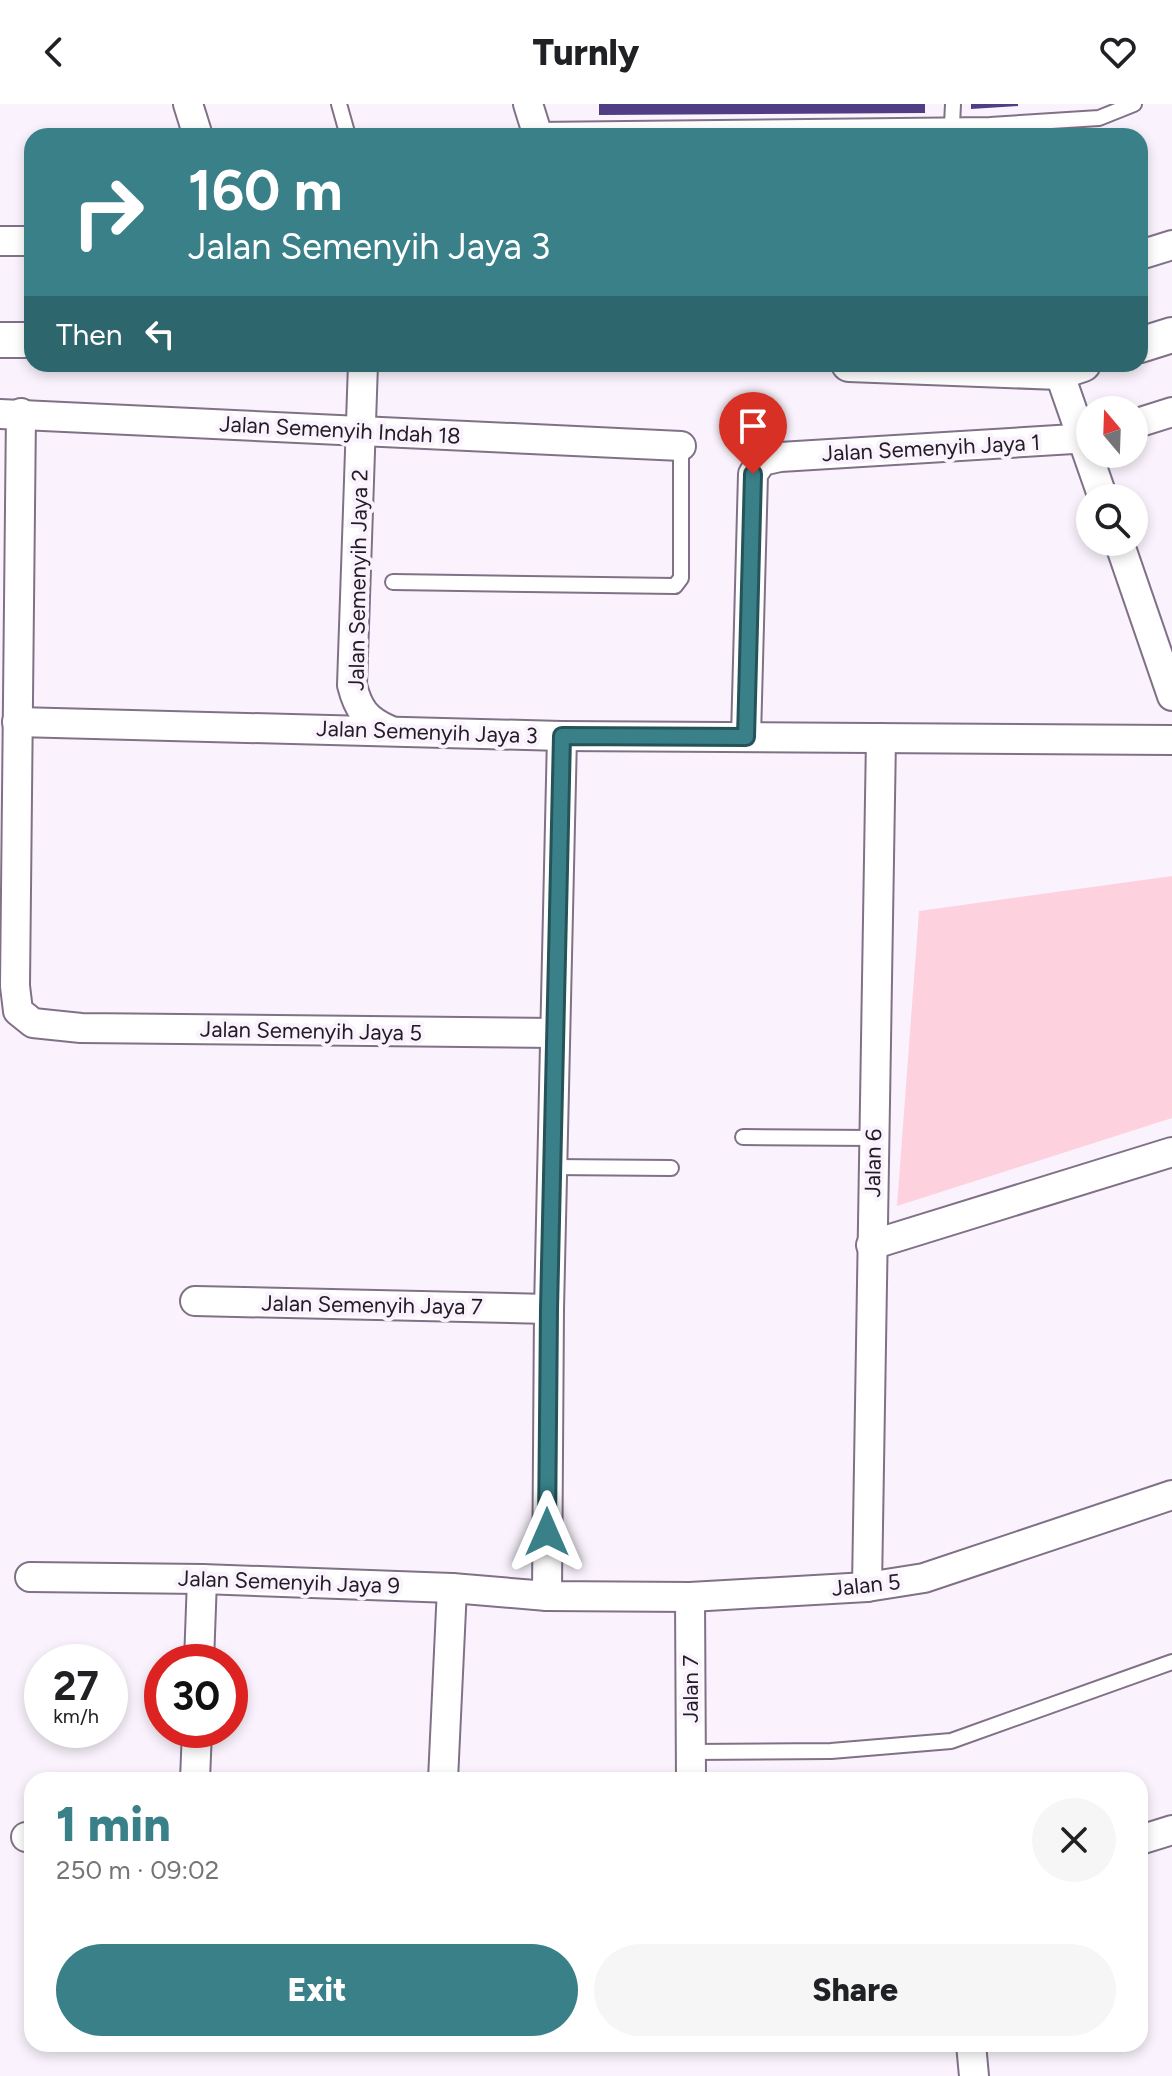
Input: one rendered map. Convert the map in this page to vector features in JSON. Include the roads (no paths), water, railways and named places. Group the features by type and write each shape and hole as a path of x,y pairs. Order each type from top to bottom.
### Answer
{"street":[{"path":"188,104 196,128"},
{"path":"0,241 24,241"},
{"path":"1148,252 1172,245"},
{"path":"1148,342 1172,335"},
{"path":"0,340 24,340"},
{"name":"Jalan Semenyih Jaya 2","path":"363,372 352,685 358,707 371,722 389,730"},
{"path":"1072,372 1077,396"},
{"path":"1148,420 1172,412"},
{"path":"10,413 17,722"},
{"name":"Jalan Semenyih Indah 18","path":"10,413 681,446"},
{"name":"Jalan Semenyih Jaya 1","path":"746,737 753,474 762,461 780,457 1076,440"},
{"path":"1124,556 1172,696"},
{"name":"Jalan Semenyih Jaya 3","path":"17,722 562,736 1172,740"},
{"name":"Jalan Semenyih Jaya 5","path":"17,722 15,986 18,1011 33,1023 68,1028 555,1033"},
{"path":"547,1596 549,1309 562,736"},
{"name":"Jalan 6","path":"867,1587 881,738"},
{"path":"871,1245 1172,1152"},
{"name":"Jalan Semenyih Jaya 7","path":"195,1301 549,1309"},
{"name":"Jalan 5","path":"547,1596 690,1597 867,1587 924,1578 1169,1504"},
{"name":"Jalan Semenyih Jaya 9","path":"30,1577 202,1579 452,1588 547,1596"},
{"path":"200,1644 202,1579"},
{"path":"443,1772 452,1588"},
{"name":"Jalan 7","path":"690,1597 691,1772"},
{"path":"195,1772 196,1748"},
{"path":"1148,1838 1172,1830"},
{"path":"972,2052 974,2076"}],"lane":[{"path":"339,104 346,128"},
{"path":"952,125 953,104"},
{"path":"938,128 1099,118 1134,104"},
{"path":"534,123 778,128"},
{"path":"393,582 675,586 681,578 681,446"},
{"path":"743,1137 873,1138"},
{"path":"552,1167 671,1168"},
{"path":"690,1752 831,1751 951,1741 1172,1662"}]}
